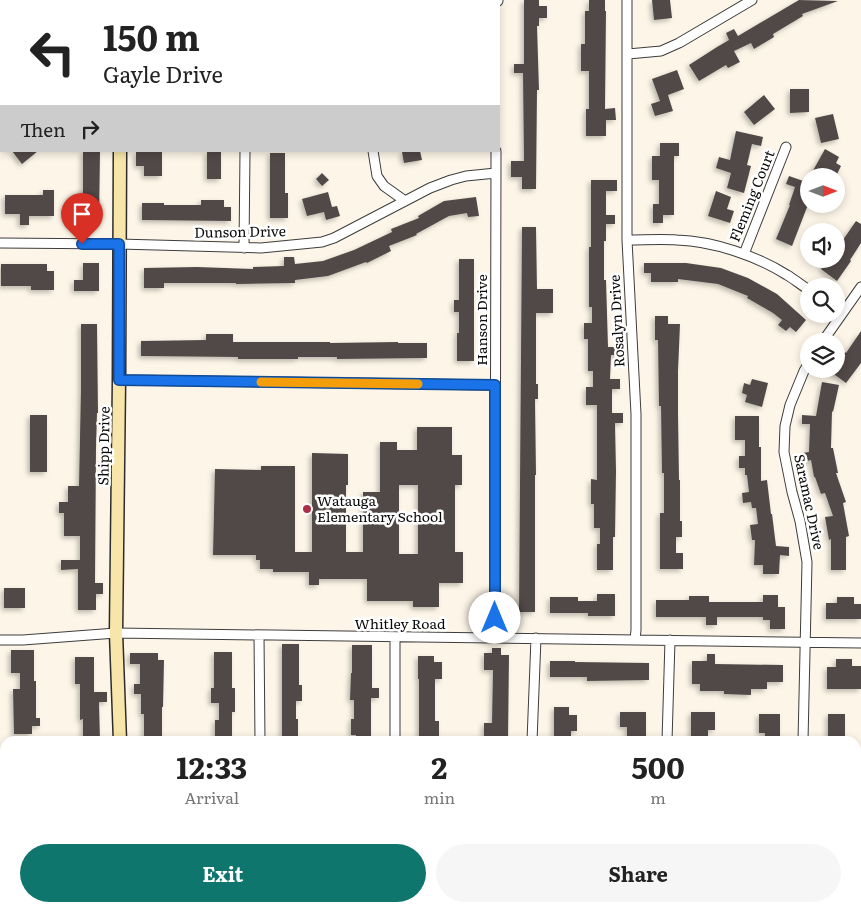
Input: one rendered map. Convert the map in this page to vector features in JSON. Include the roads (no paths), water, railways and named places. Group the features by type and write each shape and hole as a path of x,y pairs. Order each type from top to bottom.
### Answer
{"street":[{"name":"Rosalyn Drive","path":"627,0 627,240 636,414 635,640"},
{"path":"628,54 661,51 680,43 752,0"},
{"name":"Fleming Court","path":"744,254 786,147"},
{"name":"Shipp Drive","path":"120,152 116,634 120,736"},
{"path":"244,248 245,152"},
{"path":"374,152 377,176 384,186 405,202"},
{"name":"Hanson Drive","path":"495,638 496,152"},
{"name":"Dunson Drive","path":"0,243 261,248 322,242 334,238 430,188 466,176 496,173"},
{"path":"627,240 679,240 713,245 744,254 786,274 800,284"},
{"path":"845,305 861,287"},
{"name":"Saramac Drive","path":"801,378 790,405 785,426 784,452 800,521 807,562 803,736"},
{"path":"119,380 495,385"},
{"name":"Whitley Road","path":"0,640 116,634 861,643"},
{"path":"259,636 260,736"},
{"path":"394,736 395,637"},
{"path":"532,736 536,638"},
{"path":"667,736 670,640"}],"place":[{"name":"Watauga Elementary School","path":"307,509"}]}
